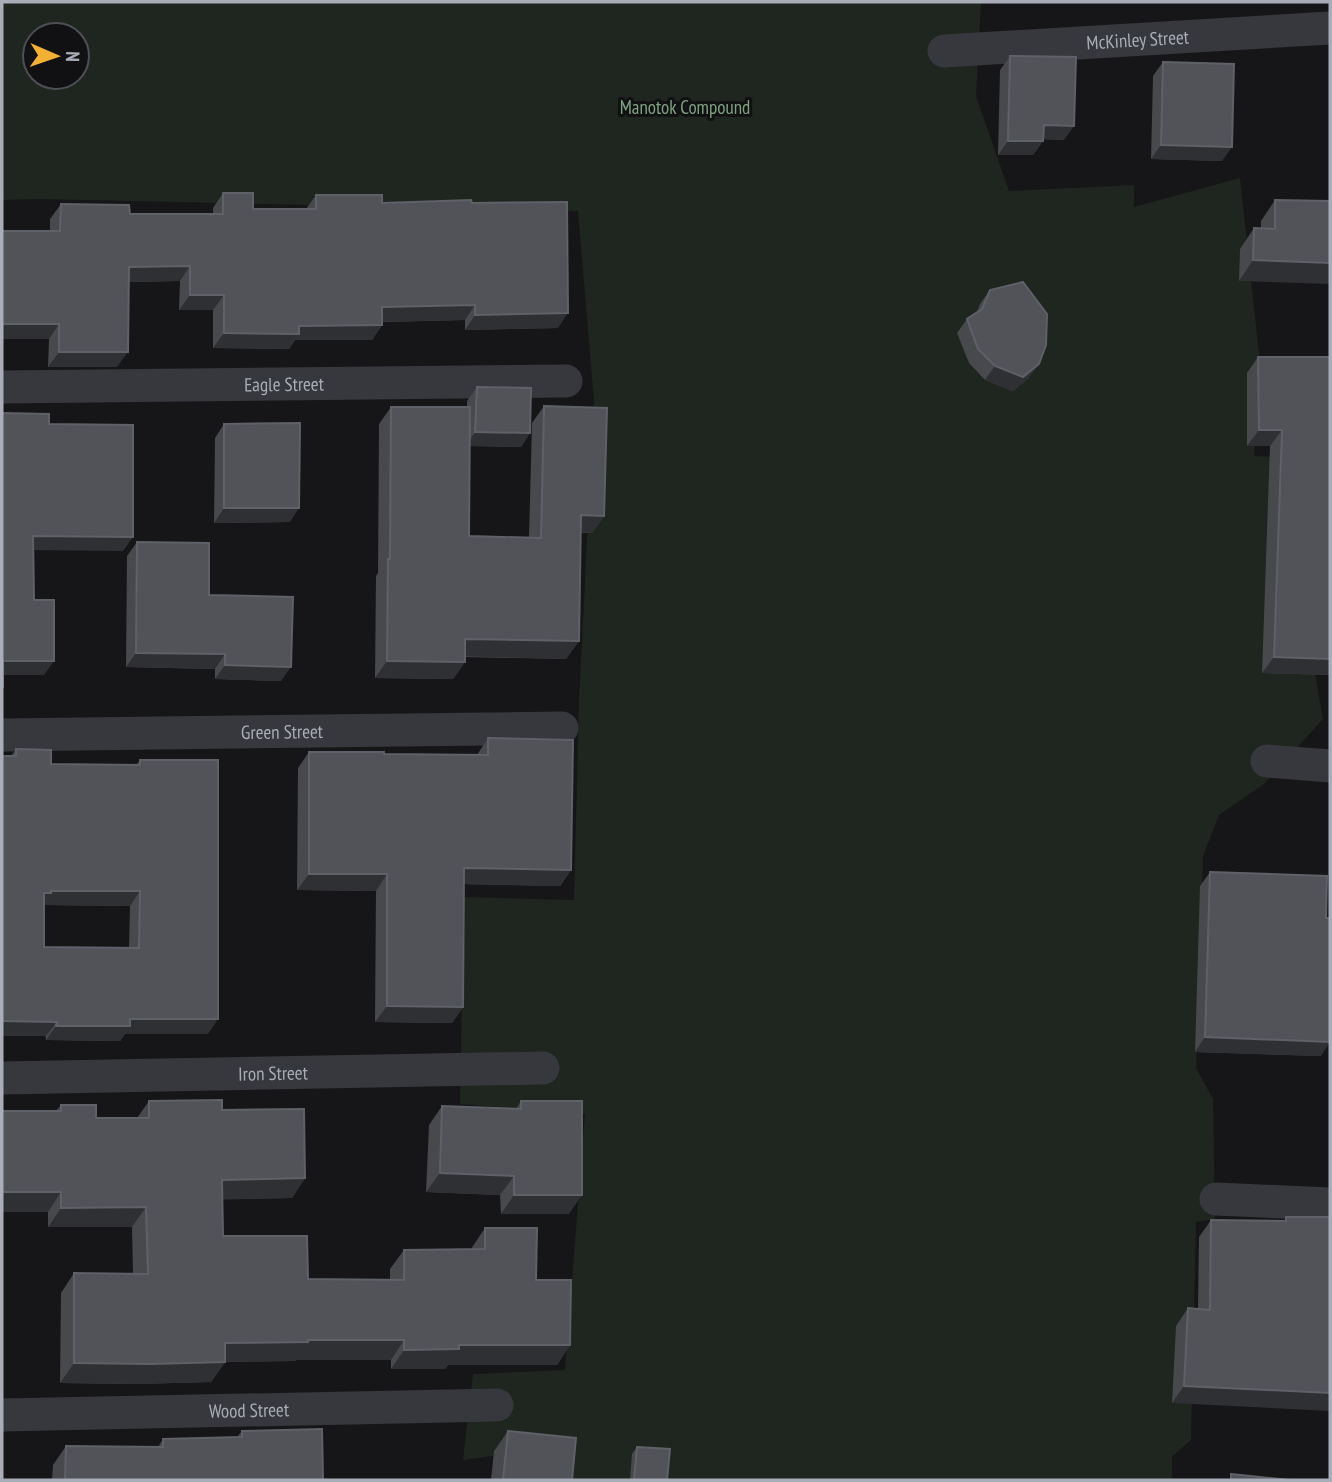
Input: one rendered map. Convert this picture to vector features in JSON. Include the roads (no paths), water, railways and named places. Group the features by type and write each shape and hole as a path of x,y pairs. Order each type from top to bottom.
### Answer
{"street":[{"name":"McKinley Street","path":"944,51 1330,28"},
{"name":"Eagle Street","path":"2,387 566,381"},
{"name":"Green Street","path":"2,735 562,728"},
{"path":"1267,761 1330,766"},
{"name":"Iron Street","path":"2,1079 543,1068"},
{"path":"1216,1199 1330,1204"},
{"name":"Wood Street","path":"2,1415 497,1405"}],"park label":[{"name":"Manotok Compound","path":"685,107"}]}
